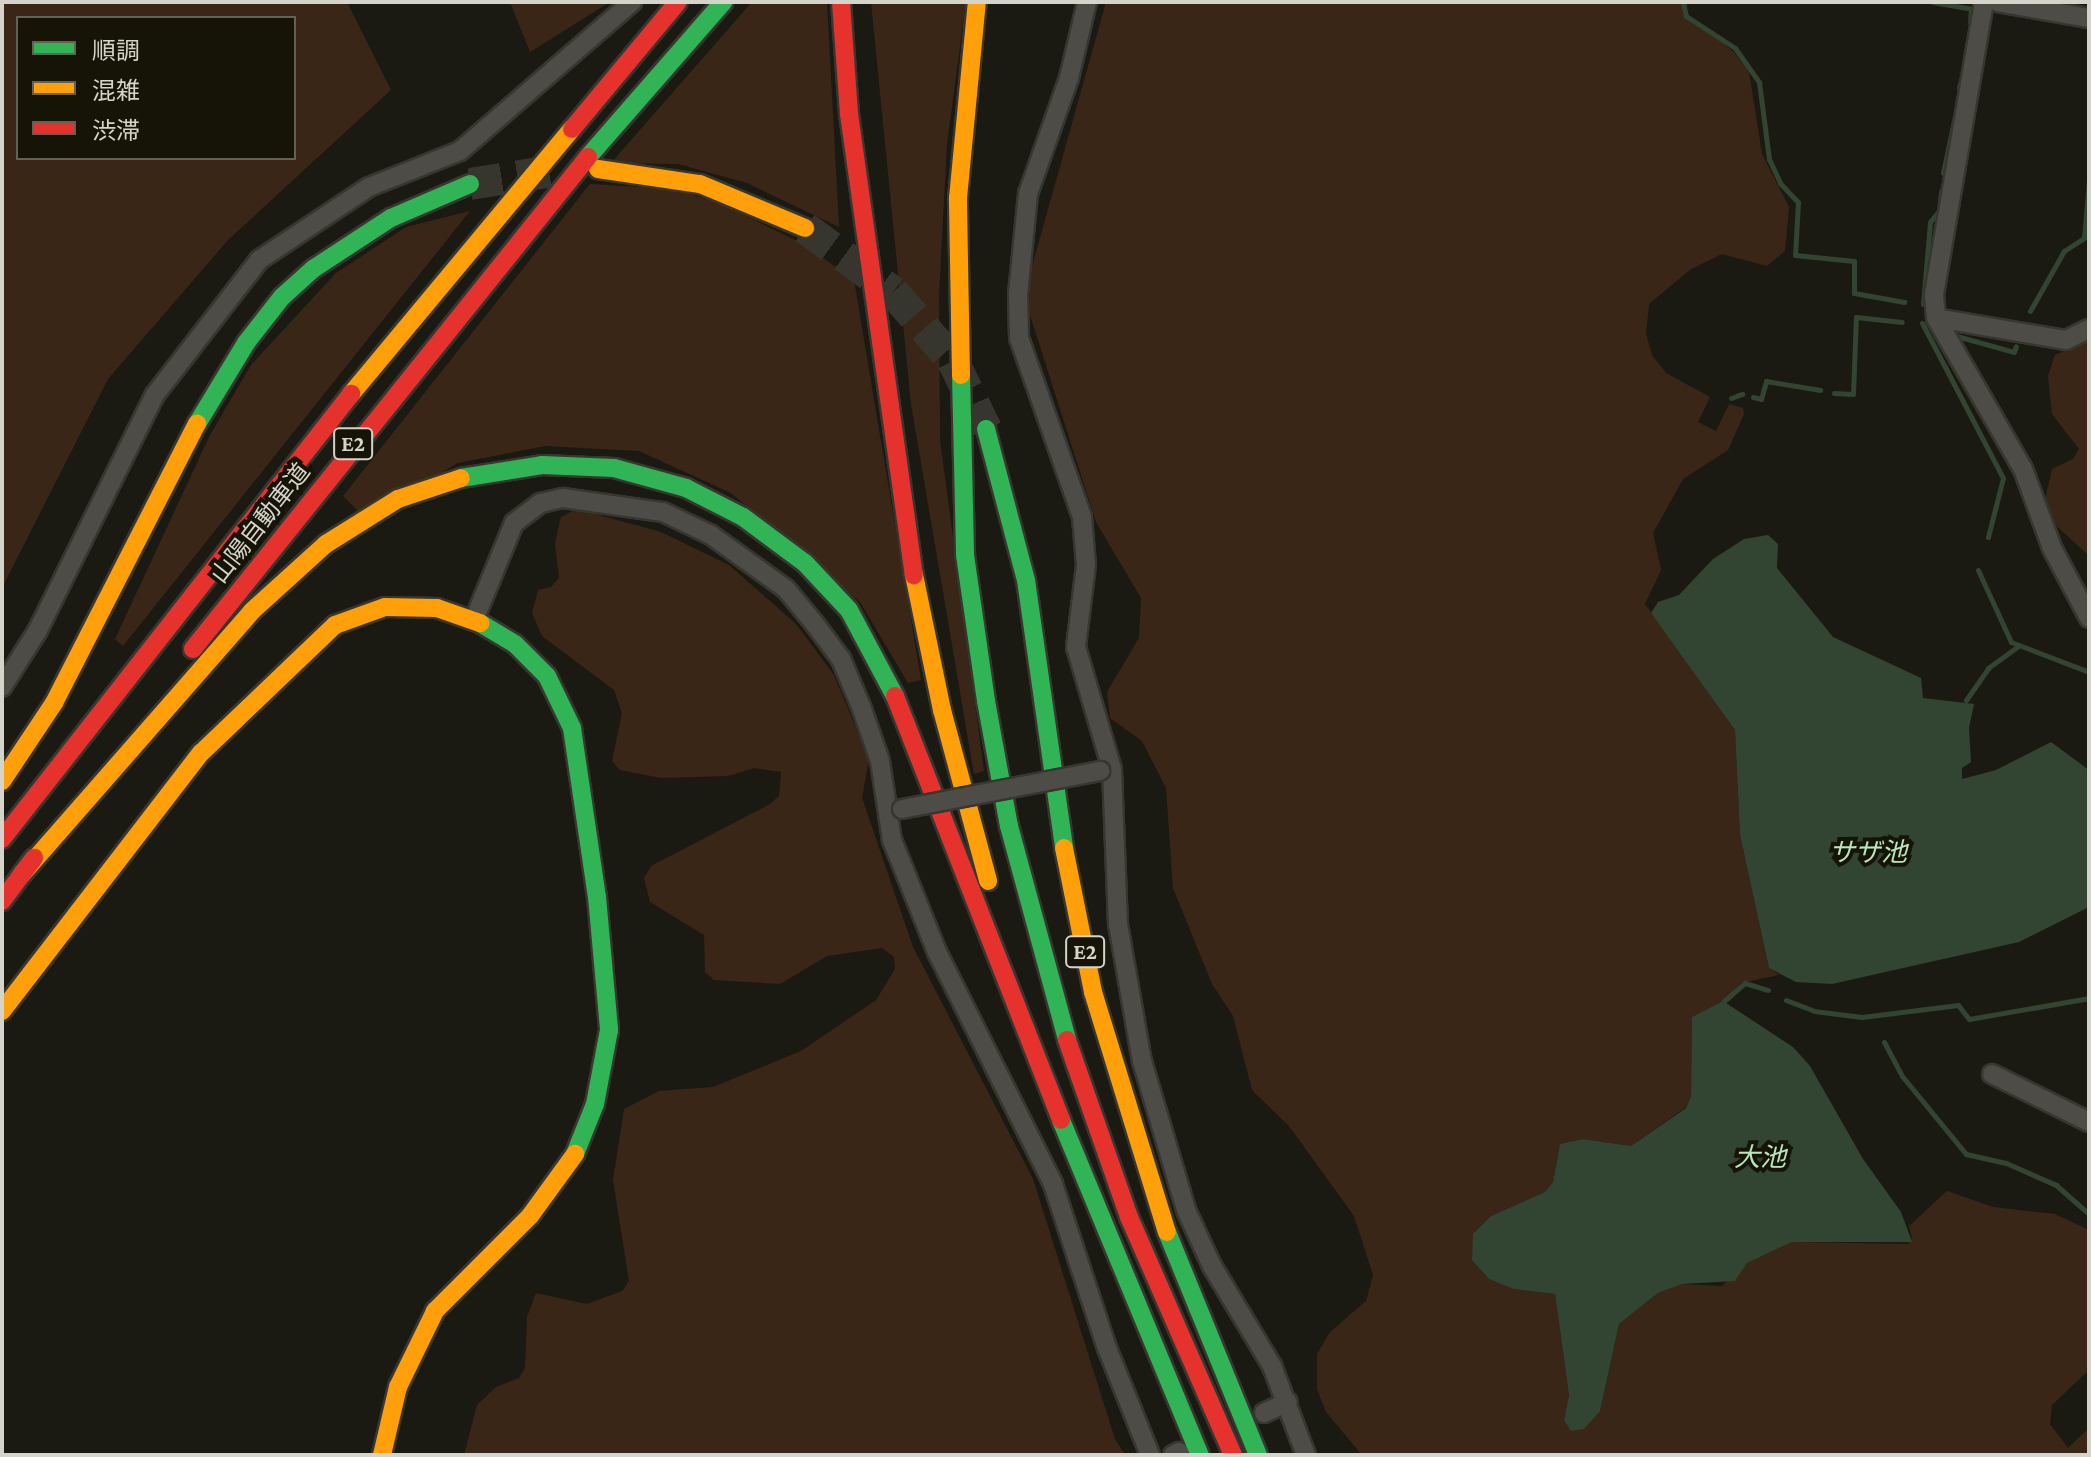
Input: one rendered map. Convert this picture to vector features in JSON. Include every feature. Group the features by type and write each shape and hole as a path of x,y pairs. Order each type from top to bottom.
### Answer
{"main road":[{"name":"山陽自動車道","path":"2,839 283,475 678,2"},
{"name":"山陽自動車道","path":"2,901 312,495 532,221 723,2"},
{"path":"841,2 851,129 910,556 971,827 1102,1224"},
{"path":"977,2 958,198 965,555 986,701 1013,841 1077,1072 1129,1217 1233,1455"},
{"path":"598,169 700,184 805,228"},
{"path":"2,781 54,703 198,422 246,343 282,297 313,269 391,218 470,184"},
{"name":"E2","path":"986,429 1026,580 1053,792 1093,992 1157,1207 1258,1455"},
{"path":"22,874 252,611 326,544 398,499 478,473 542,465 614,468 686,488 743,517 823,582 849,610 884,669 1102,1224 1200,1455"},
{"path":"2,1011 201,753 306,648 335,625 385,607 437,608 474,620 515,644 547,676 561,696 572,728 597,897 609,1030 595,1104 579,1148 530,1216 435,1311 398,1387 382,1455"}],"street":[{"path":"2,687 38,630 154,396 259,260 369,187 460,151 632,2"},
{"path":"1087,2 1069,78 1028,194 1018,309 1019,338 1082,517 1086,565 1076,647 1106,770 1120,938 1136,1034 1162,1136 1212,1266 1288,1402 1306,1455"},
{"path":"1984,2 1934,295 1936,318 2023,469 2052,548 2089,618"},
{"path":"1997,2 2089,18"},
{"path":"1936,318 2066,340 2089,329"},
{"path":"474,620 514,523 541,503 563,498 663,512 711,535 786,589 841,659 896,811 892,840 937,952 1053,1184 1107,1348 1150,1455"},
{"path":"896,811 1106,770"},
{"path":"1992,1074 2089,1122"},
{"path":"1264,1413 1288,1402"}],"shaded area":[{"path":"2,2 347,2 391,90 228,240 108,379 2,588"},
{"path":"510,2 610,2 530,52"},
{"path":"752,2 827,2 839,227 747,183 678,164 611,163"},
{"path":"871,2 966,2 947,144 939,294 940,440 984,771 974,774 911,404"},
{"path":"1106,2 1685,2 1687,15 1734,52 1749,72 1762,154 1789,207 1785,251 1767,266 1722,254 1691,269 1649,304 1646,334 1652,355 1666,373 1710,397 1698,422 1716,431 1729,404 1743,408 1744,414 1728,450 1683,479 1653,533 1661,570 1645,604 1735,730 1740,835 1769,968 1779,975 1741,983 1723,1001 1692,1017 1691,1096 1686,1107 1631,1146 1583,1139 1560,1144 1553,1182 1545,1192 1491,1216 1514,1289 1555,1294 1569,1395 1564,1420 1600,1411 1619,1324 1658,1293 1682,1284 1722,1286 1747,1263 1792,1242 1908,1244 1912,1239 1909,1226 1947,1191 1993,1207 2055,1214 2089,1230 2089,1370 2052,1405 2050,1424 2068,1448 2089,1428 2089,1455 1362,1455 1326,1412 1317,1389 1317,1354 1330,1332 1366,1301 1373,1275 1354,1216 1289,1126 1252,1090 1233,1016 1212,984 1173,888 1166,788 1142,741 1110,718 1107,692 1139,638 1141,598 1096,522 1030,315 1029,277"},
{"path":"590,184 675,189 726,206 805,245 854,280 921,680 908,683 860,602 731,493 639,451 545,446 458,463 363,516 343,496"},
{"path":"470,211 123,646 115,639 210,435 251,365 336,273 406,227"},
{"path":"2089,340 2089,556 2048,518 2044,504 2052,469 2073,459 2079,449 2052,414 2048,376 2055,355"},
{"path":"577,509 661,532 729,565 796,624 834,675 869,759 862,798 913,947 1033,1179 1115,1439 1125,1455 464,1455 477,1405 496,1387 519,1378 525,1368 527,1317 536,1293 587,1304 622,1291 629,1281 613,1180 624,1109 659,1091 713,1087 801,1051 876,1000 895,969 894,957 882,948 827,956 780,984 714,980 705,972 704,935 650,902 644,878 651,866 770,804 779,796 781,772 754,768 728,776 661,778 620,770 612,761 622,713 614,690 542,636 532,613 538,590 551,587 559,578 555,543 561,517"}],"water":[{"name":"サザ池","path":"1768,535 1778,544 1777,568 1833,637 1921,678 1923,698 1974,704 1969,728 1971,762 1962,768 1962,779 1996,770 2051,742 2089,770 2089,907 2019,942 1832,984 1796,982 1769,968 1740,835 1735,730 1651,613 1658,602 1679,595 1713,559 1744,539"},
{"name":"大池","path":"1723,1001 1793,1047 1810,1066 1863,1159 1901,1212 1912,1242 1792,1242 1747,1263 1735,1281 1682,1284 1658,1293 1619,1324 1600,1411 1584,1429 1571,1431 1564,1420 1569,1395 1555,1294 1514,1289 1489,1279 1472,1260 1473,1234 1491,1216 1545,1192 1553,1182 1560,1144 1583,1139 1631,1146 1686,1108 1691,1096 1692,1017"}],"waterway":[{"path":"1683,2 1686,16 1735,48 1759,82 1769,159 1780,183 1798,202 1795,255 1854,261 1854,293 1904,302"},
{"path":"1933,2 1971,9 1970,22"},
{"path":"1966,55 1968,40"},
{"path":"1959,87 1964,69"},
{"path":"1943,173 1957,106"},
{"path":"2030,311 2064,251 2084,238 2089,180"},
{"path":"1923,304 1930,222 1939,211 1941,191"},
{"path":"1834,393 1853,394 1856,317 1902,322"},
{"path":"1922,323 2003,478 1988,537"},
{"path":"1953,335 2014,352 2016,346"},
{"path":"1753,397 1761,399 1766,381 1820,390"},
{"path":"1731,398 1742,394"},
{"path":"1978,570 2011,642 2089,672"},
{"path":"1966,700 1988,668 2018,646"},
{"path":"1724,1001 1745,983 1768,990"},
{"path":"1786,1000 1814,1011 1862,1017 1958,1005 1969,1019 2089,998"},
{"path":"1884,1042 1902,1076 1966,1154 2006,1163 2056,1185 2089,1214"}],"tunnel":[{"path":"470,184 558,170"},
{"path":"805,228 893,292 953,361 986,429"}],"traffic: fast":[{"path":"588,157 723,2"},
{"path":"197,424 246,343 282,297 313,269 391,218 470,184"},
{"path":"961,375 965,555 986,701 1009,826 1067,1040"},
{"path":"986,429 1026,580 1064,848"},
{"path":"461,478 542,465 614,468 686,488 743,517 805,563 849,610 895,696"},
{"path":"480,623 515,644 547,676 572,728 597,897 609,1030 595,1104 575,1154"},
{"path":"1061,1120 1200,1455"},
{"path":"1167,1232 1258,1455"}],"traffic: slow":[{"path":"961,375 958,198 977,2"},
{"path":"351,394 572,129"},
{"path":"598,169 700,184 805,228"},
{"path":"2,781 54,703 197,424"},
{"path":"22,874 252,611 326,544 398,499 461,478"},
{"path":"914,575 942,710 988,881"},
{"path":"2,1011 201,753 335,625 385,607 437,608 480,623"},
{"path":"1064,848 1093,992 1167,1232"},
{"path":"382,1455 398,1387 435,1311 530,1216 575,1154"}],"traffic: jam":[{"path":"572,129 678,2"},
{"path":"841,2 849,114 914,575"},
{"path":"193,649 588,157"},
{"path":"2,839 351,394"},
{"path":"895,696 1061,1120"},
{"path":"2,901 34,858"},
{"path":"1067,1040 1129,1217 1233,1455"}]}
